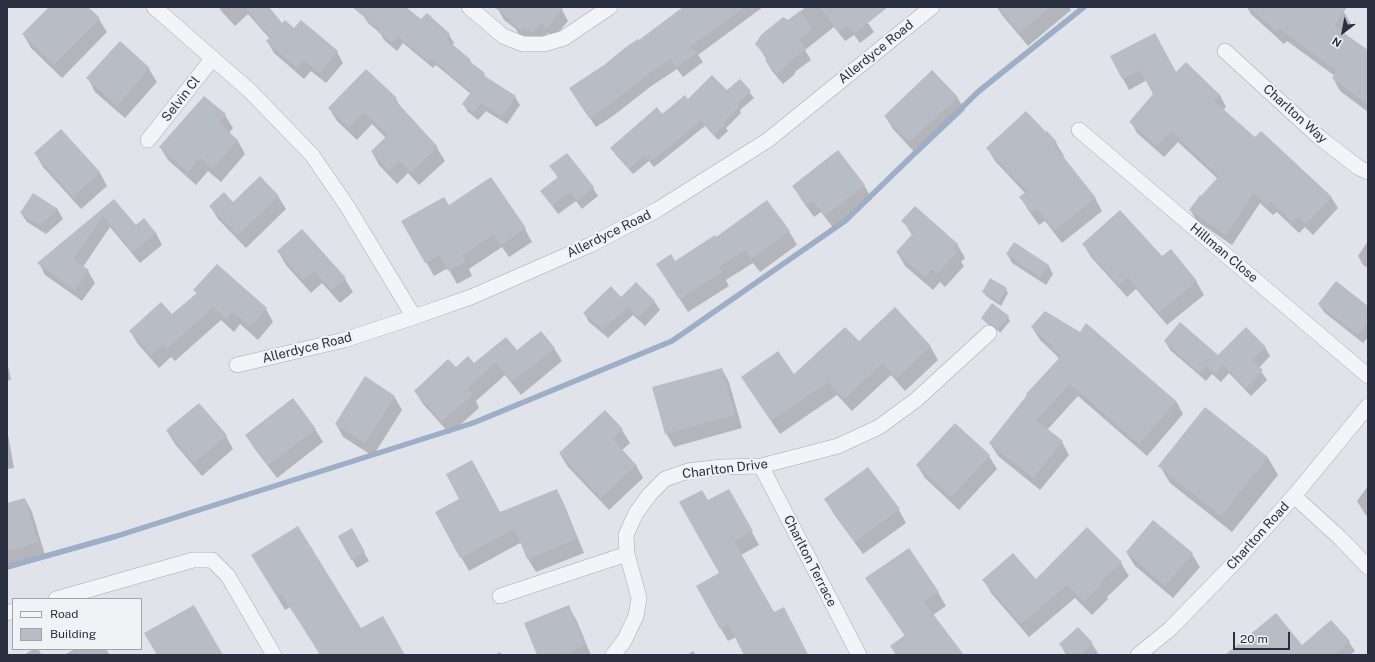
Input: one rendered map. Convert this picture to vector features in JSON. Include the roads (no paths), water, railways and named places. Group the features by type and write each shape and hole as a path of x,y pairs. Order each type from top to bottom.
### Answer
{"street":[{"path":"154,7 250,91 312,155 347,206 414,317"},
{"path":"469,7 503,36 523,44 544,44 564,38 610,7"},
{"name":"Allerdyce Road","path":"237,365 344,340 471,297 583,248 657,210 768,140 932,7"},
{"name":"Charlton Way","path":"1225,51 1319,137 1359,168 1368,172"},
{"name":"Selvin Cl","path":"148,140 213,58"},
{"name":"Hillman Close","path":"1079,130 1368,376"},
{"name":"Charlton Drive","path":"626,554 626,535 636,513 650,494 665,478 688,471 722,467 761,466 838,446 879,427 916,400 989,333"},
{"name":"Charlton Road","path":"1138,655 1170,629 1236,561 1294,496 1368,406"},
{"name":"Charlton Terrace","path":"761,466 859,655"},
{"path":"1294,496 1340,538 1368,567"},
{"path":"500,596 626,554 639,598 636,616 624,641 613,655"},
{"path":"60,598 193,560 212,560 228,576 274,655"}],"waterway":[{"path":"7,567 117,536 473,423 672,341 845,221 979,91 1084,7"}]}
